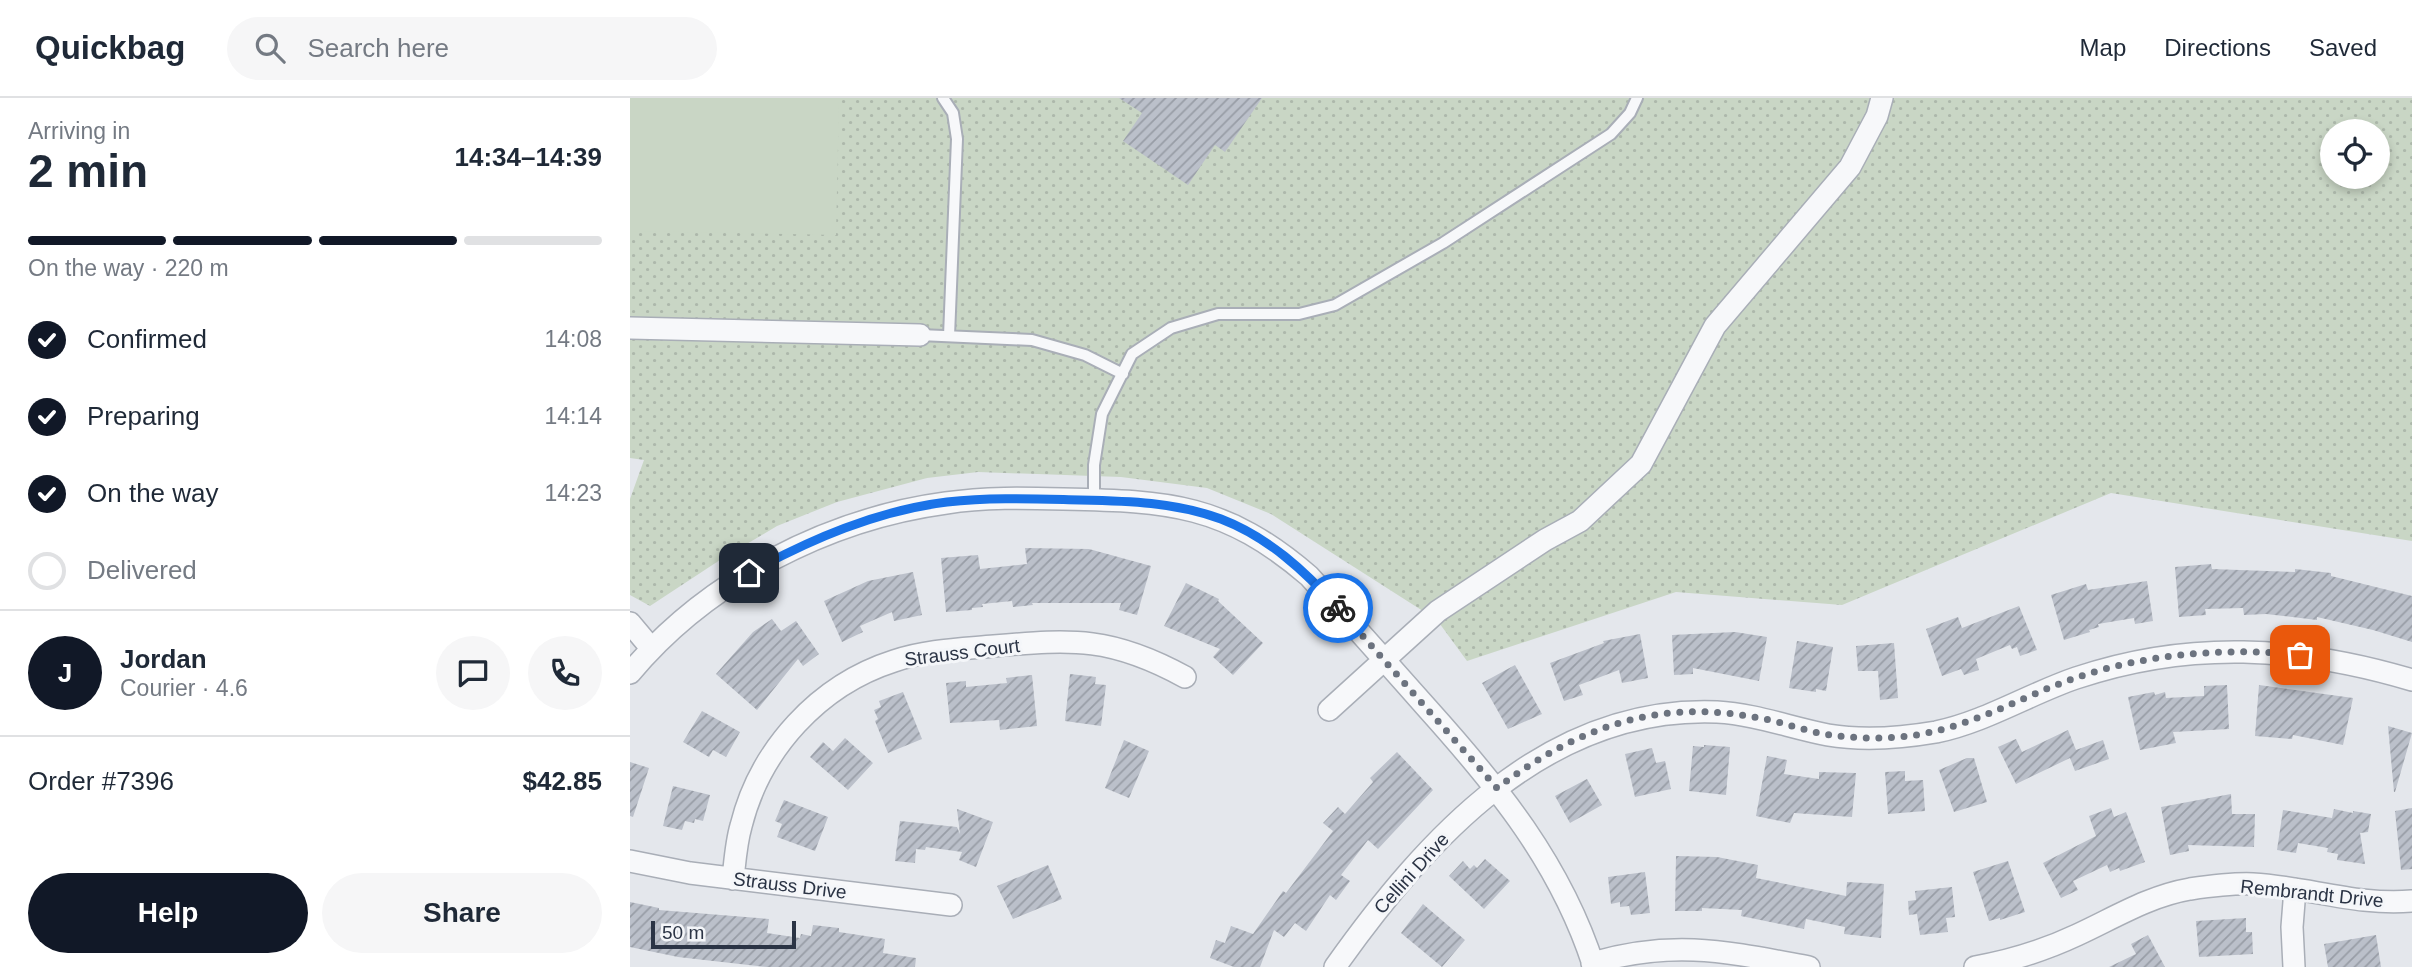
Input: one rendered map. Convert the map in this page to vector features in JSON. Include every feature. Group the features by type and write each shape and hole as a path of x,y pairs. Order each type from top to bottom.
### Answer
{"street":[{"path":"1329,710 1438,611 1545,540 1580,521 1641,464 1716,326 1850,167 1877,116 1882,98"},
{"path":"630,328 920,335"},
{"path":"630,673 651,648 704,603 749,573 795,548 841,528 890,513 946,502 1003,498 1155,502 1187,508 1222,519 1283,554 1309,576 1385,661 1497,788 1521,820 1548,863 1573,914 1593,965 1644,951 1683,948 1719,950 1810,967"},
{"path":"630,623 651,648"},
{"name":"Strauss Court","path":"733,879 741,825 753,790 768,761 788,733 813,707 838,688 865,673 895,660 929,652 1060,641 1121,648 1154,660 1185,677"},
{"name":"Cellini Drive","path":"1335,967 1373,914 1411,869 1497,788 1531,763 1575,739 1639,718 1678,712 1718,712 1759,718 1830,735 1902,737 1940,731 1976,720 2076,678 2123,665 2170,656 2222,652 2274,652 2326,658 2412,680"},
{"name":"Strauss Drive","path":"630,861 677,872 951,905"},
{"name":"Rembrandt Drive","path":"1975,967 2037,951 2076,936 2151,900 2217,885 2253,884 2366,900 2412,901"},
{"path":"2294,967 2292,927 2295,889"}],"lane":[{"path":"943,98 953,114 957,139 949,336"},
{"path":"1094,500 1094,465 1102,414 1132,354 1171,328 1217,314 1299,314 1335,305 1443,243 1611,134 1630,113 1637,98"},
{"path":"920,335 1031,340 1085,355 1122,374"}],"green space":[{"path":"630,98 2412,98 2412,541 2111,493 1842,605 1676,592 1467,661 1437,620 1271,514 1207,488 1121,477 978,472 927,478 837,502 777,526 650,606 630,595 630,499 644,460 630,458"},
{"path":"630,98 839,98 836,235 630,231"}],"building":[{"path":"1119,98 1262,98 1225,152 1215,145 1188,185 1123,141 1142,113"},
{"path":"1025,548 1089,549 1151,566 1137,615 1119,610 1121,603 1032,603 1033,605 1013,607 1012,601 982,604 983,607 972,610 946,612 941,558 978,555 980,569 1027,564"},
{"path":"2211,564 2212,569 2295,572 2295,569 2331,573 2331,576 2412,596 2412,642 2317,617 2317,620 2266,614 2244,615 2243,608 2205,609 2206,615 2179,617 2175,567"},
{"path":"913,572 922,615 894,621 892,612 860,626 863,632 842,642 824,601 868,581"},
{"path":"2147,581 2153,621 2135,624 2134,618 2098,624 2099,627 2089,630 2090,632 2064,640 2051,595 2086,584 2088,590"},
{"path":"1186,583 1219,599 1218,601 1263,643 1233,675 1213,657 1220,649 1164,626"},
{"path":"2019,606 2037,650 2020,656 2017,647 2012,649 2010,645 1976,659 1979,670 1964,675 1961,669 1942,676 1926,629 1958,617 1962,628"},
{"path":"772,619 781,631 796,621 819,654 803,666 798,659 757,710 716,674 753,632"},
{"path":"1735,632 1767,637 1759,681 1693,668 1693,674 1674,675 1672,635"},
{"path":"1640,634 1648,678 1622,683 1619,670 1579,685 1583,695 1564,701 1550,663 1604,643 1603,641"},
{"path":"1797,641 1833,647 1826,691 1789,688"},
{"path":"1894,643 1898,698 1880,700 1878,671 1858,671 1856,646"},
{"path":"1515,665 1542,714 1508,729 1482,683"},
{"path":"1070,674 1096,677 1095,684 1106,685 1101,726 1065,721"},
{"path":"1032,675 1037,726 1000,730 999,720 950,723 946,683 966,681 966,687 1007,683 1006,678"},
{"path":"2227,685 2229,729 2173,732 2176,743 2140,750 2128,697 2154,692 2155,695 2165,692 2166,698 2204,696 2204,686"},
{"path":"2259,685 2353,698 2343,745 2293,735 2292,739 2255,736"},
{"path":"903,692 922,739 888,753 875,721 878,719 874,710 881,707 879,701"},
{"path":"702,711 740,732 726,757 713,750 709,757 683,742"},
{"path":"2388,726 2412,733 2395,792 2394,792"},
{"path":"2068,730 2076,750 2103,740 2109,759 2075,771 2070,758 2016,784 1998,747 2016,739 2022,752"},
{"path":"845,738 873,763 848,790 810,757 823,742 833,751"},
{"path":"1124,740 1149,751 1129,798 1105,788"},
{"path":"1693,746 1730,747 1726,795 1689,791"},
{"path":"1652,748 1656,763 1665,761 1671,789 1635,797 1625,754"},
{"path":"1397,752 1433,790 1378,849 1368,840 1341,875 1350,881 1336,900 1330,895 1306,931 1295,923 1284,937 1274,930 1260,967 1234,967 1210,958 1216,940 1225,943 1231,926 1253,934 1283,891 1286,893 1333,831 1323,823 1338,807 1345,814 1373,782 1370,778"},
{"path":"1767,756 1787,760 1784,774 1819,779 1819,772 1856,773 1852,817 1794,813 1790,823 1756,816"},
{"path":"1967,758 1974,758 1987,802 1954,812 1939,770"},
{"path":"630,762 649,768 633,817 630,816"},
{"path":"1905,771 1905,781 1923,780 1925,811 1888,814 1885,772"},
{"path":"1587,779 1602,805 1570,823 1555,796"},
{"path":"673,786 710,795 703,821 685,821 682,830 663,826"},
{"path":"2231,794 2232,814 2255,814 2254,847 2188,845 2189,851 2170,855 2161,807"},
{"path":"784,800 828,817 815,851 777,837 782,824 775,821"},
{"path":"2111,808 2114,817 2126,812 2145,862 2110,872 2107,865 2073,881 2078,890 2061,898 2043,863 2096,836 2089,816"},
{"path":"2412,808 2412,869 2401,870 2395,811"},
{"path":"957,809 993,822 976,867 959,860 962,852 926,847 925,850 916,849 915,863 895,861 900,821 957,827 960,834"},
{"path":"2334,809 2371,814 2368,832 2360,833 2365,864 2337,860 2338,854 2327,852 2328,848 2298,843 2296,853 2277,850 2283,810 2332,818"},
{"path":"1676,856 1717,857 1758,865 1756,878 1846,896 1847,882 1884,884 1881,938 1844,934 1845,927 1806,919 1804,929 1741,916 1742,910 1702,908 1702,911 1675,911"},
{"path":"1485,859 1510,881 1484,909 1449,876 1463,861 1470,869 1474,865 1477,868"},
{"path":"2008,861 2025,912 1989,921 1973,872"},
{"path":"1048,865 1062,899 1013,919 997,886"},
{"path":"1645,872 1650,913 1631,915 1629,906 1620,907 1620,902 1611,904 1608,877"},
{"path":"1952,887 1955,917 1946,918 1948,932 1920,935 1917,914 1909,915 1908,901 1916,900 1915,891"},
{"path":"630,902 659,910 769,919 767,933 800,938 801,934 811,936 813,925 839,928 839,932 885,939 883,953 916,958 915,967 767,967 678,957 630,947"},
{"path":"1423,904 1465,940 1442,967 1401,933"},
{"path":"2246,918 2246,932 2252,932 2253,954 2199,957 2196,921"},
{"path":"2148,935 2165,967 2109,967 2136,954 2131,944"},
{"path":"2376,935 2381,967 2328,967 2324,944"}],"way so far":[{"path":"1338,608 1497,788 1563,744 1599,729 1639,718 1678,712 1718,712 1759,718 1830,735 1902,737 1940,731 1976,720 2076,678 2123,665 2170,656 2222,652 2300,655"}],"route":[{"path":"749,573 795,548 841,528 890,513 946,502 1003,498 1155,502 1222,519 1252,534 1283,554 1309,576 1338,608"}]}
